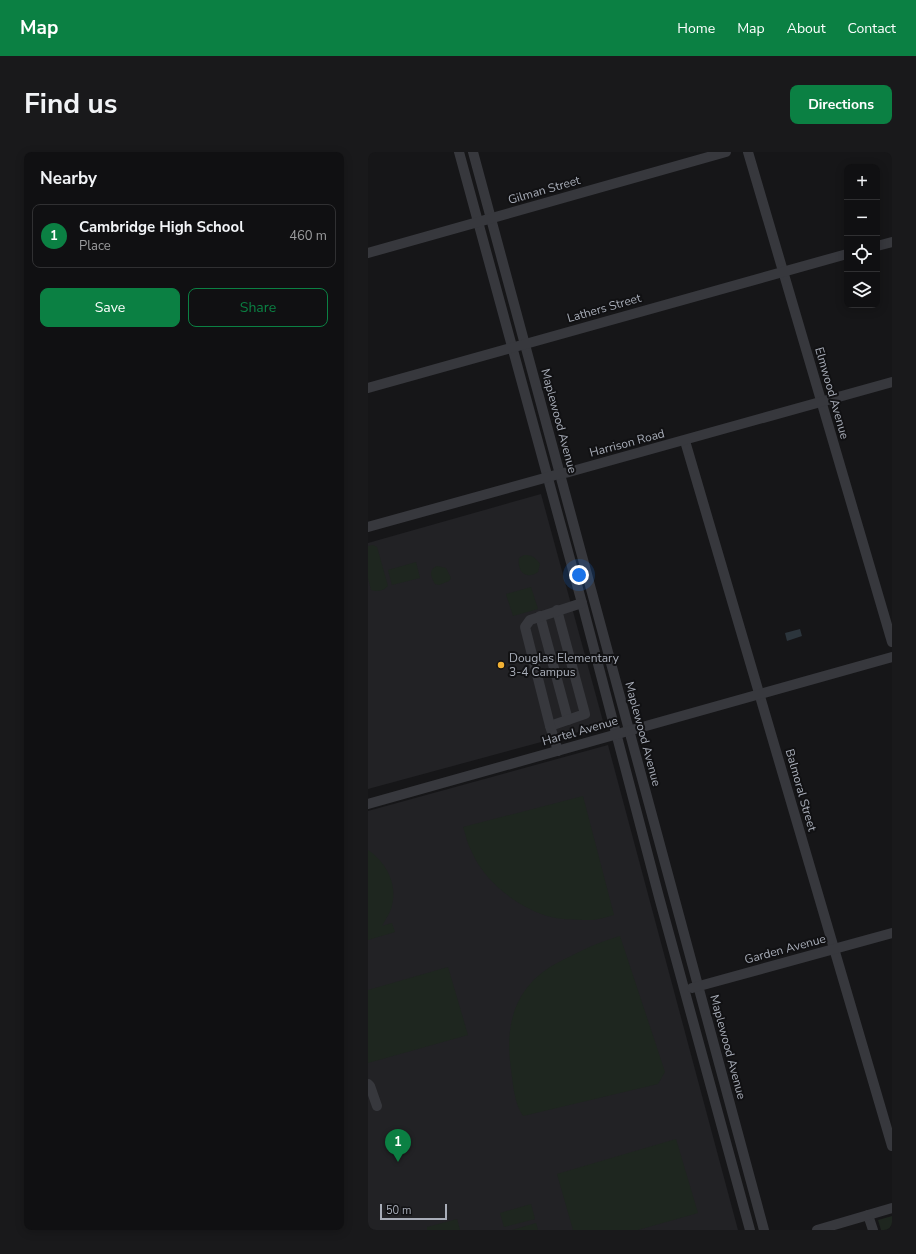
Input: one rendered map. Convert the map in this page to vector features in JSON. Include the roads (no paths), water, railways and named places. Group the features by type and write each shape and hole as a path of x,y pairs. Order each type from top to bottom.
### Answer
{"street":[{"path":"459,152 548,477 659,897 750,1230"},
{"name":"Maplewood Avenue","path":"473,152 764,1230"},
{"name":"Gilman Street","path":"368,252 726,152"},
{"name":"Elmwood Avenue","path":"748,152 892,642"},
{"path":"880,245 892,242"},
{"name":"Lathers Street","path":"368,388 844,255"},
{"name":"Harrison Road","path":"368,527 685,441 892,382"},
{"name":"Balmoral Street","path":"685,441 892,1146"},
{"path":"558,751 550,726 525,627 530,620 557,610 582,604"},
{"path":"550,726 585,714 557,610"},
{"path":"540,616 568,720"},
{"name":"Hartel Avenue","path":"368,804 892,657"},
{"path":"638,817 651,814"},
{"path":"659,897 673,894"},
{"name":"Garden Avenue","path":"685,990 892,933"},
{"path":"701,1049 715,1045"},
{"path":"368,1084 378,1106"},
{"path":"817,1230 892,1208"},
{"path":"868,1215 873,1230"}],"place":[{"name":"Douglas Elementary 3-4 Campus","path":"501,665"},
{"name":"Cambridge High School","path":"398,1162"}]}
